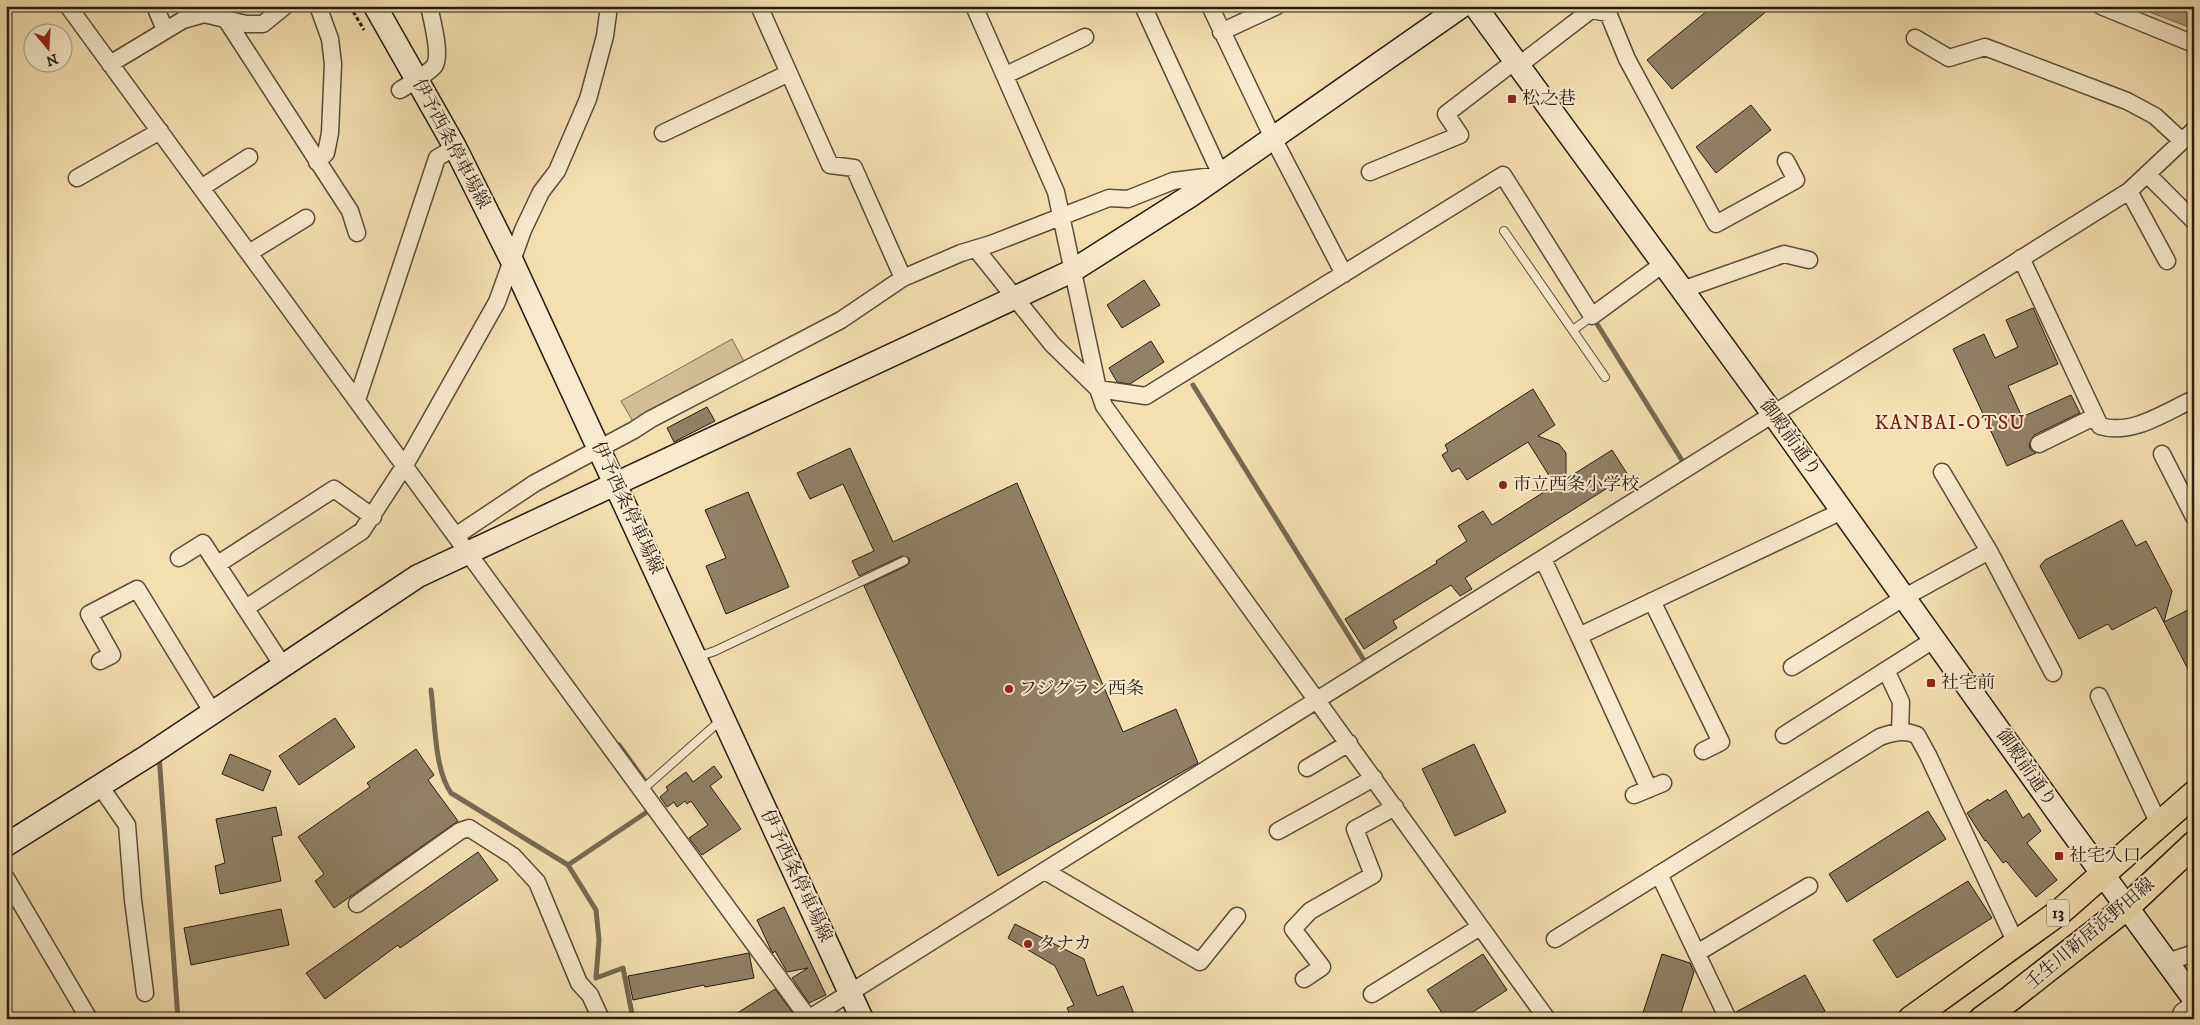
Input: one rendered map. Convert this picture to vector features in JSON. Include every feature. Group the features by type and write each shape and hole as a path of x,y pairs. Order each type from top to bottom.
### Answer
{"main road":[{"name":"壬生川新居浜野田線","path":"1911,1019 2061,911 2101,873 2194,794"},
{"name":"壬生川新居浜野田線","path":"1982,1019 2127,907 2194,844"}],"street":[{"path":"68,6 463,544 808,1019 2129,191 2188,135 2155,116 2099,89 1985,47 1949,58 1915,38"},
{"path":"155,6 165,30"},
{"path":"110,64 183,20 204,14 246,24 263,24 267,12 285,6"},
{"path":"317,162 326,153 330,133 334,64 330,39 318,6"},
{"name":"伊予西条停車場線","path":"375,6 408,85 455,147 512,261 862,1019"},
{"path":"408,85 434,67 436,59 429,6"},
{"path":"246,608 362,531 405,465 497,302 541,192 557,171 588,100 604,36 609,6"},
{"path":"759,6 830,165 854,168 904,278"},
{"path":"974,6 1056,192 1098,389 1104,406 1547,1019"},
{"path":"1143,6 1221,175"},
{"path":"1210,6 1273,138 1344,274"},
{"path":"1222,32 1277,6"},
{"path":"463,544 616,484 1072,271 1164,214 1462,6"},
{"name":"御殿前通り","path":"1474,6 1905,597 2101,873 2194,999"},
{"path":"2101,6 2194,44"},
{"path":"1370,172 1460,135 1446,114 1517,64 1590,8 1608,13 1627,59 1716,224 1796,180 1786,161"},
{"path":"225,18 350,211 356,233"},
{"path":"1006,75 1086,37"},
{"path":"663,134 789,73"},
{"path":"78,178 160,131"},
{"path":"357,400 437,158 455,147"},
{"path":"201,188 249,157"},
{"path":"2147,174 2194,221"},
{"path":"6,845 212,713 418,576 463,544 535,483 840,320 904,278 961,252 976,249 1109,198 1128,199 1173,181 1221,175"},
{"path":"976,249 1052,344 1098,389 1146,396 1503,175 1592,316 1663,264"},
{"path":"2129,191 2167,261"},
{"path":"249,253 306,218"},
{"path":"1682,290 1784,254 1809,260"},
{"path":"2021,258 2094,417 2100,426 2112,430 2130,428 2194,398"},
{"path":"2039,444 2094,417"},
{"path":"2162,454 2194,517"},
{"path":"1942,472 1989,551 2053,673"},
{"path":"218,564 334,489 373,516"},
{"path":"1579,636 1842,511"},
{"path":"179,558 203,543 283,666"},
{"path":"1792,667 1905,597 1989,551"},
{"path":"1543,559 1649,789"},
{"path":"100,661 112,655 90,614 137,588 212,713"},
{"path":"1652,601 1721,742 1704,751"},
{"path":"1784,735 1935,639"},
{"path":"1886,670 1901,702 1900,732"},
{"path":"2099,696 2159,824"},
{"path":"1555,939 1880,737 1907,731 1917,734 2016,943"},
{"path":"1307,768 1349,744"},
{"path":"1278,831 1374,778"},
{"path":"100,786 127,825 133,900 145,993"},
{"path":"1304,979 1322,966 1293,930 1310,911 1373,875 1355,829 1394,807"},
{"path":"357,904 460,831 469,828 513,856 538,882 579,983 590,995 601,1019"},
{"path":"1045,871 1200,962 1237,916"},
{"path":"1659,874 1728,1019"},
{"path":"6,878 88,1019"},
{"path":"1697,953 1810,886"},
{"path":"1372,994 1480,927"},
{"path":"2167,962 2194,954"},
{"path":"2179,1019 2182,1012 2194,1003"}],"lane":[{"path":"1504,230 1605,377"},
{"path":"1573,330 1592,316"},
{"path":"696,658 715,651 904,561"},
{"path":"642,790 723,718"}],"shaded area":[{"path":"2194,6 2194,29 2136,7"},
{"path":"732,339 746,365 635,425 621,401"}],"building":[{"path":"1713,6 1773,6 1672,89 1647,60"},
{"path":"1751,105 1771,130 1716,173 1696,147"},
{"path":"1144,280 1160,305 1122,328 1107,305"},
{"path":"2033,308 2058,364 2008,386 2022,417 2071,395 2080,413 2034,435 2029,444 2030,449 2036,453 2007,466 1953,349 1984,334 1995,358 2018,347 2006,320"},
{"path":"1151,341 1164,362 1130,384 1117,382 1109,368"},
{"path":"1533,389 1555,425 1538,436 1559,444 1566,453 1566,479 1612,450 1628,475 1465,578 1472,589 1460,596 1451,585 1393,621 1397,628 1364,649 1345,619 1437,563 1436,561 1467,541 1458,526 1483,511 1492,525 1555,485 1528,442 1467,480 1459,468 1452,472 1442,455 1448,451 1445,445"},
{"path":"707,407 715,421 674,442 667,428"},
{"name":"フジグラン西条","path":"850,448 893,542 1017,483 1123,732 1176,709 1198,763 998,876 864,586 906,566 910,562 909,558 902,556 859,576 852,561 874,551 843,484 810,499 797,473"},
{"path":"748,492 789,587 726,614 706,566 726,558 705,510"},
{"path":"2122,520 2136,546 2146,541 2172,591 2164,622 2194,607 2194,681 2156,607 2112,630 2108,624 2079,639 2040,566 2045,560"},
{"path":"335,718 355,747 299,785 279,756"},
{"path":"1474,744 1506,812 1455,836 1422,769"},
{"path":"416,749 434,775 428,780 458,821 334,908 315,881 324,874 298,837 370,787 367,783"},
{"path":"230,754 271,771 263,791 222,774"},
{"path":"714,766 722,777 710,786 741,829 702,855 689,838 708,825 691,801 687,804 685,801 677,807 674,802 667,807 660,797 668,790 666,787 686,772 693,782"},
{"path":"2006,790 2023,818 2029,813 2041,831 2027,843 2057,880 2036,897 2006,861 2003,863 1985,841 1967,813"},
{"path":"276,807 282,835 272,837 281,881 220,894 215,866 225,863 216,819"},
{"path":"1928,811 1946,839 1847,902 1829,874"},
{"path":"478,852 498,880 400,948 398,945 325,999 306,973"},
{"path":"1968,881 1992,918 1897,978 1873,940"},
{"path":"784,907 826,995 809,1003 792,978 808,968 787,972 775,951 773,953 771,950 757,920"},
{"path":"281,909 289,945 191,965 184,928"},
{"path":"1015,924 1084,959 1097,996 1123,986 1136,1019 1072,1019 1067,1008 1074,1005 1055,966 1008,938"},
{"path":"749,953 754,978 705,987 704,985 633,1000 628,976"},
{"path":"1483,954 1507,990 1462,1019 1446,1019 1427,990"},
{"path":"1662,954 1690,963 1694,972 1679,1019 1641,1019"},
{"path":"1805,975 1825,1011 1811,1019 1738,1019 1736,1012"},
{"path":"775,989 793,1013 784,1019 728,1019"}],"waterway":[{"path":"1597,324 1683,462 1679,465"},
{"path":"1193,385 1365,662 1369,659"},
{"path":"431,690 438,758 445,783 451,793 568,865 596,910 599,940 596,978 623,968 633,1019"},
{"path":"619,745 645,781"},
{"path":"159,755 178,1019"},
{"path":"568,865 650,810"}],"place":[{"name":"松之巷","path":"1512,99"},
{"name":"市立西条小学校","path":"1503,485"},
{"name":"社宅前","path":"1931,683"},
{"name":"フジグラン西条","path":"1009,689"},
{"name":"社宅入口","path":"2059,856"},
{"name":"タナカ","path":"1028,944"}],"district":[{"name":"KANBAI-OTSU","path":"1950,423"}]}
